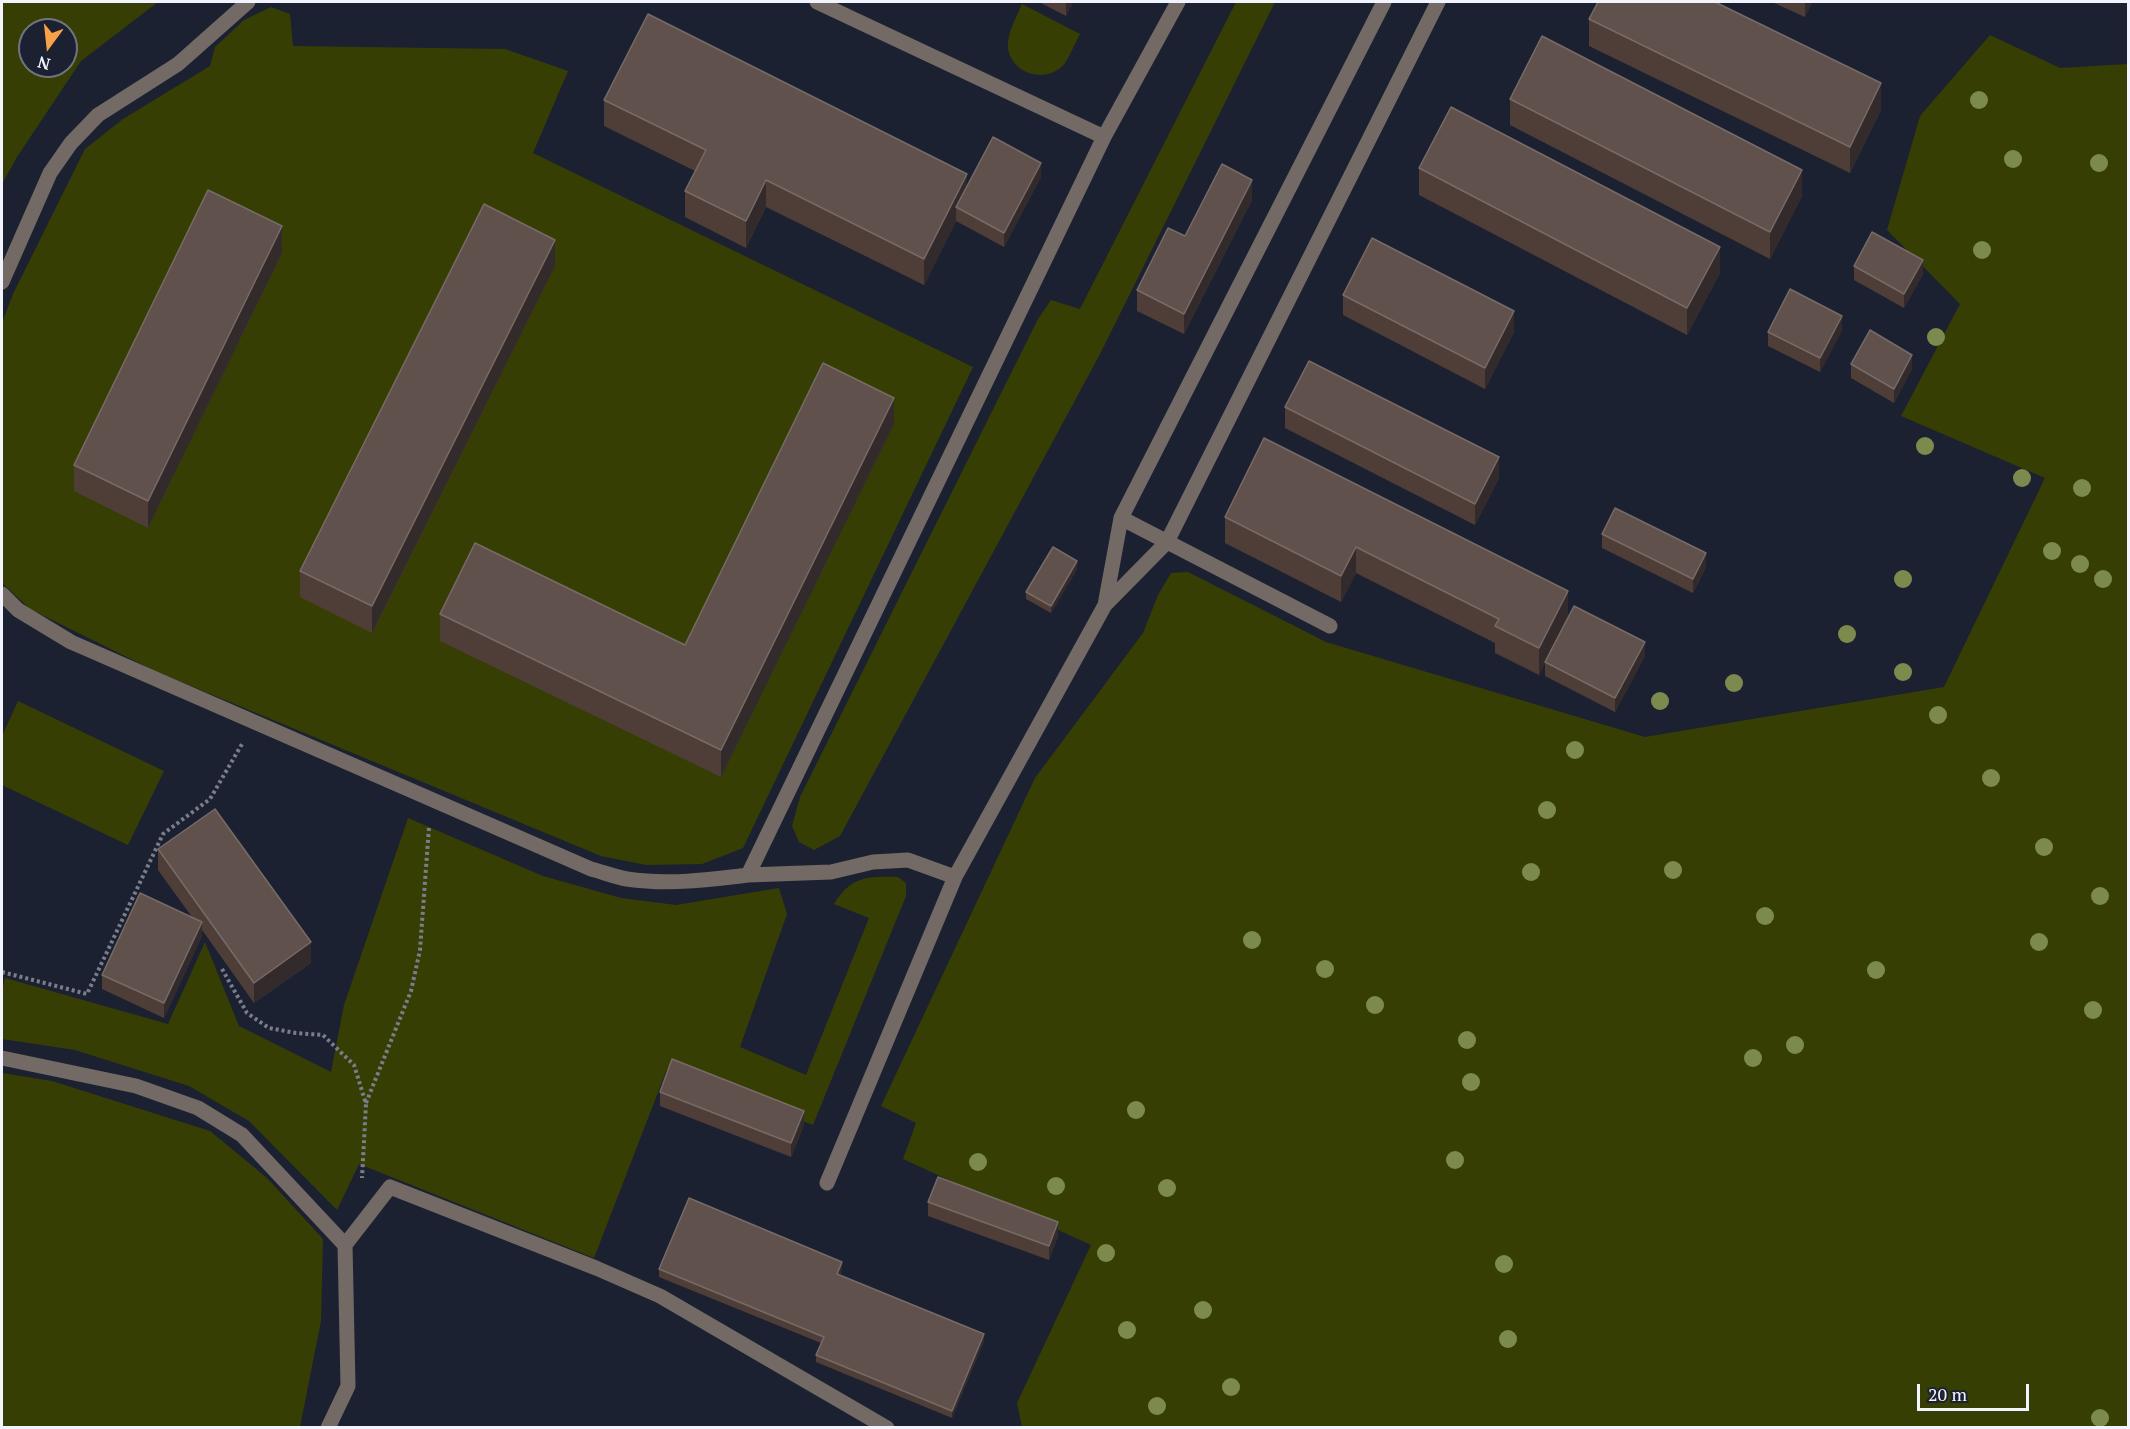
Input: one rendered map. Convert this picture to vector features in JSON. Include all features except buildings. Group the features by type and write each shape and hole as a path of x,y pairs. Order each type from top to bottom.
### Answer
{"lane":[{"path":"2,282 50,174 70,143 98,115 178,64 248,2"},
{"path":"817,2 1104,137"},
{"path":"748,875 1104,137 1178,2"},
{"path":"1106,605 1121,518 1384,2"},
{"path":"827,1183 956,877 1106,605 1167,542 1438,2"},
{"path":"1121,518 1330,626"},
{"path":"2,594 18,610 71,642 591,869 626,879 662,882 699,881 748,875 831,872 873,862 908,860 956,877"},
{"path":"2,1058 136,1086 198,1108 242,1135 345,1245"},
{"path":"328,1428 348,1386 345,1245 390,1187 596,1268 660,1296 887,1428"}],"path":[{"path":"2,972 87,994 163,834 210,799 241,747 252,721"},
{"path":"362,1182 366,1104 411,991 420,950 431,800"},
{"path":"222,969 247,1012 269,1028 296,1034 323,1035 354,1065 366,1104"}],"green space":[{"path":"2,2 158,2 78,66 78,18 18,18 18,78 70,78 17,157 2,184"},
{"path":"1236,2 1275,2 1100,354 840,836 814,850 799,842 792,826 800,797 1038,319 1051,300 1080,309"},
{"path":"1022,4 1080,34 1065,63 1058,70 1041,75 1032,74 1016,65 1011,58 1008,48 1009,37"},
{"path":"271,7 290,14 293,46 505,49 568,71 533,153 973,367 743,848 702,864 646,865 601,856 155,671 30,609 2,583 2,323 13,294 85,149 123,119 210,66 215,47 244,20","holes":["893,424 721,777 685,671"]},
{"path":"1990,35 2060,68 2128,64 2128,1427 1022,1427 1017,1403 1091,1245 903,1159 916,1123 881,1106 1035,778 1143,633 1158,595 1171,573 1188,572 1326,642 1645,737 1944,687 2045,478 1901,416 1960,304 1887,230 1920,116"},
{"path":"18,701 164,771 128,845 2,785 2,736"},
{"path":"408,818 543,876 621,898 676,905 779,888 787,914 740,1047 806,1075 869,918 834,904 847,888 861,880 898,877 906,883 906,896 813,1125 667,1069 594,1258 359,1164 337,1210 249,1121 189,1086 75,1050 2,1039 2,991 5,978 168,1024 205,942 239,1026 331,1072 344,1005"},
{"path":"2,1073 52,1081 210,1131 267,1178 323,1239 321,1321 300,1427 2,1427"}]}
